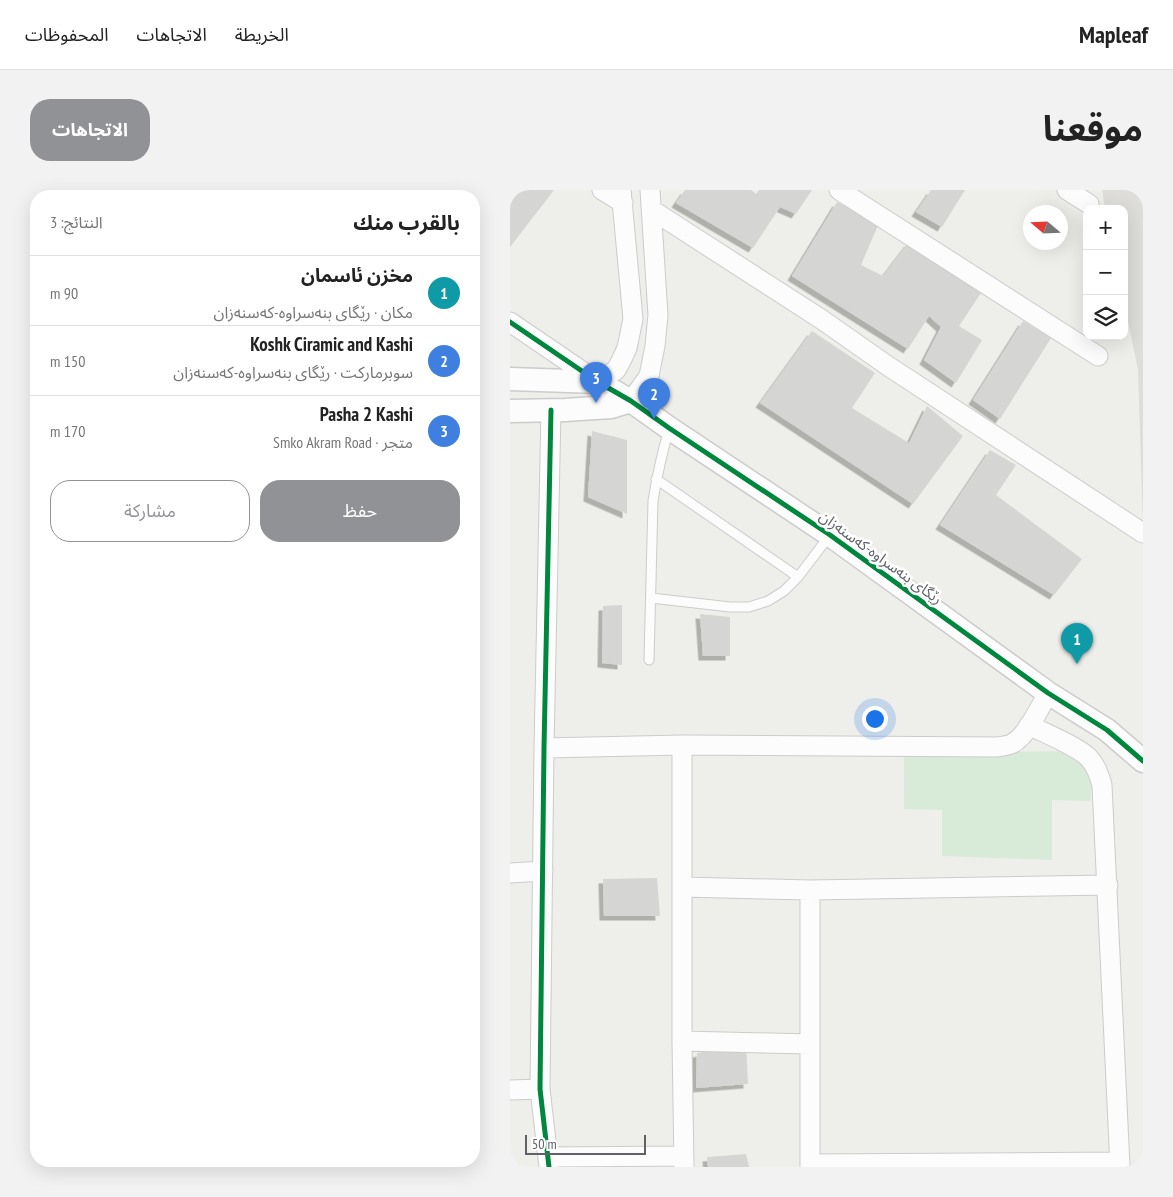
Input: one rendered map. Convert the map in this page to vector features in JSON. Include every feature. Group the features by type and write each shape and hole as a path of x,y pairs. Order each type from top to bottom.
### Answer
{"street":[{"path":"510,379 598,382 616,370 627,348 632,319 622,197 602,190"},
{"path":"510,411 611,407 631,401 649,376 655,346 658,315 650,190"},
{"path":"839,190 1098,356"},
{"path":"1067,190 1089,204"},
{"path":"652,210 821,319 888,366 1143,533"},
{"path":"510,322 598,382"},
{"name":"رێگای بنەسراوە-کەسنەزان","path":"598,382 631,401 830,534 1048,693 1107,730 1142,756"},
{"path":"551,410 544,748 540,1089 549,1162 684,1162 682,745"},
{"path":"544,748 682,745 997,747 1011,745 1018,740 1030,725 1048,693"},
{"path":"810,890 810,1166 1120,1164 1102,785 1097,770 1088,758 1076,749 1030,725"},
{"path":"510,873 543,871"},
{"path":"682,887 810,890 1108,885"},
{"path":"682,1041 810,1044"},
{"path":"510,1090 540,1089"}],"lane":[{"path":"650,660 653,501 656,479 669,428"},
{"path":"656,479 798,576"},
{"path":"651,598 730,607 749,607 768,601 784,591 798,576 830,534"}],"shaded area":[{"path":"1102,190 1143,190 1143,527 1138,370 1128,321 1128,205 1104,205"}],"green space":[{"path":"1092,751 1091,801 1052,800 1052,860 942,856 942,810 904,809 904,753"}],"building":[{"path":"554,190 510,247 510,191"},
{"path":"685,190 751,190 756,194 759,190 812,190 796,214 780,207 753,248 676,203"},
{"path":"931,190 965,190 942,227 916,212"},
{"path":"837,202 879,223 861,265 883,276 909,242 983,290 959,326 982,340 956,383 924,360 941,327 929,316 908,349 792,276"},
{"path":"1023,321 1051,338 1000,419 973,400"},
{"path":"812,331 875,373 852,408 909,443 927,406 963,436 913,504 760,403"},
{"path":"592,431 627,440 627,514 588,497"},
{"path":"990,450 1016,465 996,495 1082,559 1054,595 940,525"},
{"path":"622,605 622,665 602,663 603,606"},
{"path":"700,614 730,617 730,656 703,656"},
{"path":"657,878 660,916 604,916 603,879"},
{"path":"746,1044 748,1084 696,1088 697,1053"},
{"path":"746,1154 749,1167 708,1167 707,1157"}],"cycle path":[{"path":"510,322 830,535 1048,693 1107,730 1143,761"},
{"path":"549,1167 540,1089 544,748 551,410"}],"place":[{"name":"Pasha 2 Kashi","path":"596,403"},
{"name":"Koshk Ciramic and Kashi","path":"654,419"},
{"name":"مخزن ئاسمان","path":"1077,664"}]}
